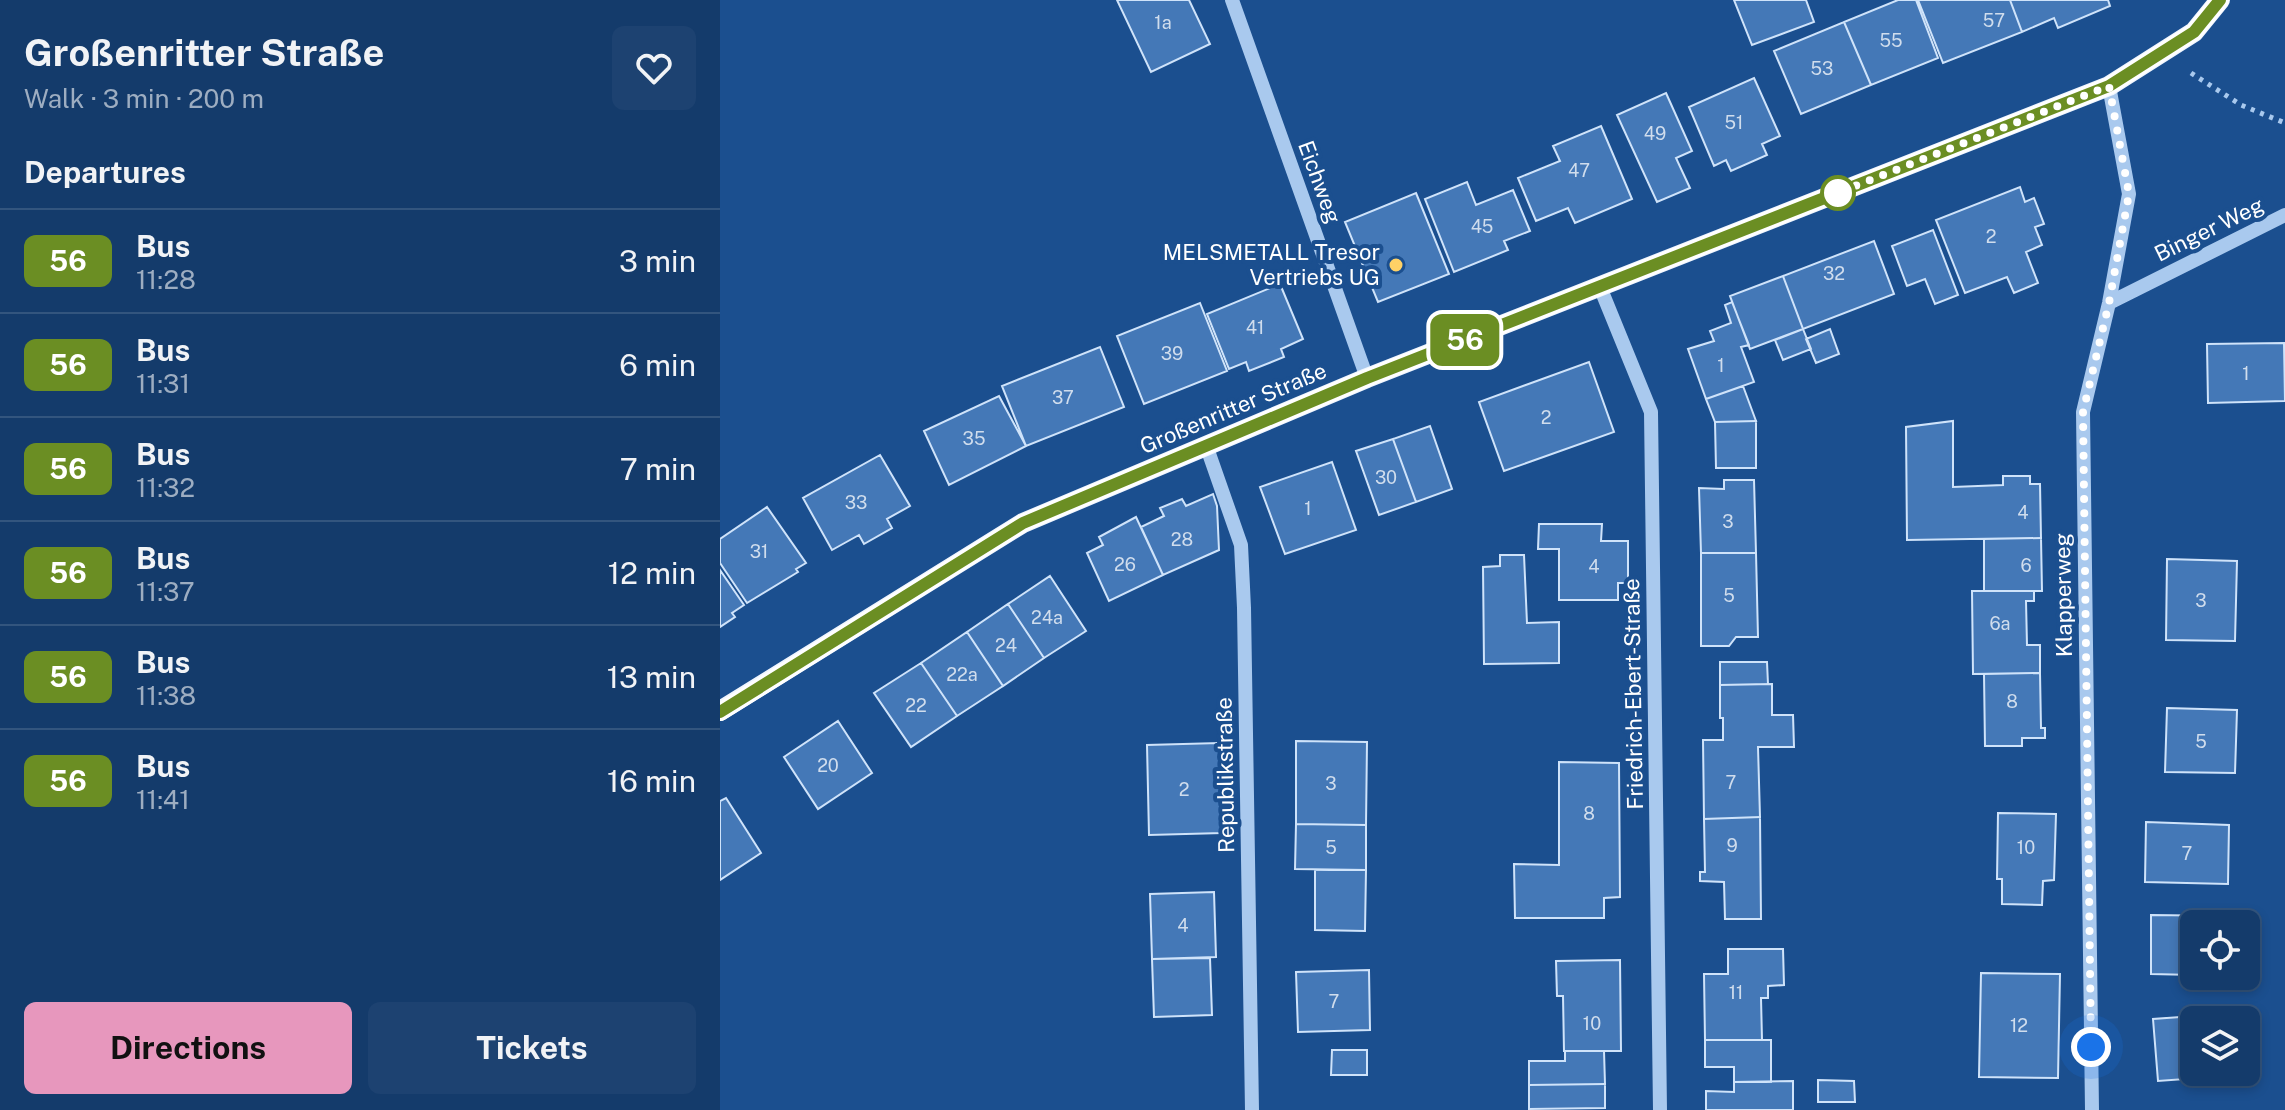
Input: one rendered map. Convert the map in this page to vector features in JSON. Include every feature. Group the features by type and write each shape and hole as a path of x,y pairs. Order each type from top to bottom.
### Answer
{"main road":[{"name":"Großenritter Straße","path":"720,711 1023,523 1367,378 2109,86 2194,32 2220,0"}],"street":[{"name":"Eichweg","path":"1232,0 1367,378"},
{"name":"Klapperweg","path":"2092,1110 2083,412 2109,303 2129,194 2109,86"},
{"name":"Binger Weg","path":"2109,303 2285,215"},
{"name":"Friedrich-Ebert-Straße","path":"1600,287 1651,412 1660,1110"},
{"name":"Republikstraße","path":"1206,445 1241,545 1252,1110"}],"path":[{"path":"2160,53 2241,105 2285,123"}],"building":[{"path":"1117,0 1189,0 1210,44 1151,72"},
{"path":"1734,0 1806,0 1814,22 1752,45"},
{"path":"1898,0 1916,0 1938,58 1871,85 1844,22"},
{"path":"1918,0 2010,0 2022,32 1943,63"},
{"path":"2010,0 2108,0 2110,6 2058,28 2054,18 2022,32"},
{"path":"1844,22 1871,85 1801,114 1774,51"},
{"path":"1754,78 1780,136 1762,144 1767,155 1731,171 1726,160 1714,166 1689,107"},
{"path":"1666,93 1692,151 1676,158 1690,188 1657,202 1617,115"},
{"path":"1601,126 1632,199 1575,223 1568,208 1536,221 1518,178 1560,161 1553,146"},
{"path":"1467,182 1476,205 1513,190 1530,231 1504,241 1508,250 1454,272 1425,199"},
{"path":"2020,187 2025,202 2034,198 2044,224 2035,227 2042,245 2026,252 2038,283 2014,293 2007,277 1965,293 1936,220"},
{"path":"1416,193 1449,274 1378,302 1345,222"},
{"path":"1933,230 1958,295 1935,304 1925,279 1907,286 1892,246"},
{"path":"1874,241 1894,294 1803,329 1783,276"},
{"path":"1783,276 1803,329 1750,349 1730,296"},
{"path":"1280,284 1303,339 1281,349 1284,357 1249,371 1246,362 1229,369 1207,314"},
{"path":"1732,302 1749,345 1741,347 1754,382 1706,399 1688,349 1714,341 1710,331 1731,323 1725,305"},
{"path":"1200,303 1227,371 1144,404 1117,336"},
{"path":"1803,329 1811,349 1783,360 1775,340"},
{"path":"1830,329 1839,354 1816,363 1806,339"},
{"path":"2284,343 2285,401 2208,403 2207,344"},
{"path":"1100,347 1124,407 1026,446 1002,386"},
{"path":"1589,362 1614,432 1504,471 1479,402"},
{"path":"1743,386 1756,421 1715,422 1706,399"},
{"path":"999,396 1026,446 949,485 924,431"},
{"path":"1756,421 1756,468 1716,468 1715,422"},
{"path":"1953,421 1953,487 2003,485 2003,476 2030,476 2030,484 2040,484 2041,538 1907,540 1906,427"},
{"path":"1430,426 1452,489 1416,502 1393,439"},
{"path":"1393,439 1416,502 1379,515 1356,451"},
{"path":"880,455 910,506 887,519 892,528 864,544 859,535 832,550 803,498"},
{"path":"1332,462 1356,530 1285,554 1260,487"},
{"path":"1724,480 1754,480 1756,553 1701,553 1699,488 1724,489"},
{"path":"1213,494 1217,506 1219,550 1163,575 1141,527 1164,516 1160,508 1182,499 1186,506"},
{"path":"767,507 806,563 796,569 798,572 747,603 720,563 720,539"},
{"path":"1136,517 1163,575 1109,601 1087,553 1103,545 1099,537"},
{"path":"1539,524 1602,524 1601,541 1628,541 1628,583 1618,583 1618,600 1559,600 1559,549 1538,549"},
{"path":"2041,538 2042,591 1984,591 1984,539"},
{"path":"1701,553 1756,553 1758,637 1736,637 1729,646 1701,646"},
{"path":"1500,555 1524,555 1527,623 1559,622 1559,663 1484,664 1483,567 1500,566"},
{"path":"2167,559 2237,561 2235,641 2166,640"},
{"path":"720,570 744,605 732,613 735,617 720,627"},
{"path":"1050,576 1086,631 1044,658 1008,604"},
{"path":"1972,591 2034,591 2034,601 2026,601 2027,645 2040,645 2040,673 1973,674"},
{"path":"1008,604 1044,658 1003,686 967,632"},
{"path":"967,632 1003,686 957,716 921,663"},
{"path":"1720,662 1767,662 1768,684 1720,685"},
{"path":"921,663 957,716 911,747 874,693"},
{"path":"2040,673 2041,728 2045,728 2045,738 2022,738 2022,746 1985,746 1984,674"},
{"path":"1772,684 1772,715 1793,715 1794,747 1758,747 1760,817 1704,819 1703,740 1723,740 1720,685"},
{"path":"2167,708 2237,710 2235,773 2165,772"},
{"path":"838,721 872,773 818,809 784,757"},
{"path":"1296,741 1367,742 1366,825 1296,824"},
{"path":"1219,743 1222,833 1149,835 1147,745"},
{"path":"1559,762 1619,763 1620,897 1604,898 1604,918 1515,918 1514,864 1559,865"},
{"path":"726,798 761,853 720,880 720,801"},
{"path":"1998,813 2056,814 2054,880 2043,881 2042,905 2002,904 2002,879 1997,879"},
{"path":"1760,817 1761,919 1725,919 1724,882 1700,881 1700,872 1705,872 1704,819"},
{"path":"2146,822 2229,825 2228,884 2145,882"},
{"path":"1296,824 1366,825 1366,870 1295,869"},
{"path":"1315,870 1366,870 1365,931 1315,930"},
{"path":"1214,892 1216,957 1152,959 1150,894"},
{"path":"2151,915 2180,915 2180,975 2151,974"},
{"path":"1728,949 1783,949 1784,985 1768,986 1768,998 1761,998 1762,1040 1705,1040 1704,974 1728,974"},
{"path":"1210,958 1212,1015 1154,1017 1152,959"},
{"path":"1620,960 1621,1051 1564,1051 1563,996 1557,996 1556,961"},
{"path":"1369,970 1370,1030 1298,1032 1296,972"},
{"path":"1981,973 2060,974 2058,1078 1979,1077"},
{"path":"2180,1017 2180,1079 2158,1081 2153,1019"},
{"path":"1705,1040 1771,1040 1771,1082 1734,1082 1734,1067 1705,1067"},
{"path":"1332,1050 1367,1050 1367,1075 1331,1075"},
{"path":"1565,1051 1604,1051 1605,1084 1529,1085 1529,1061 1565,1061"},
{"path":"1818,1080 1854,1081 1855,1102 1818,1102"},
{"path":"1793,1081 1793,1110 1706,1110 1706,1091 1734,1092 1734,1082"},
{"path":"1605,1084 1605,1108 1529,1109 1529,1085"}],"bus line":[{"name":"56","path":"720,712 1023,523 1367,378 2109,86 2194,32 2220,0"}],"place":[{"name":"MELSMETALL Tresor Vertriebs UG","path":"1396,265"}],"route":[{"path":"1838,193 1827,197 2109,86 2129,194 2109,303 2083,412 2091,1047"}]}
